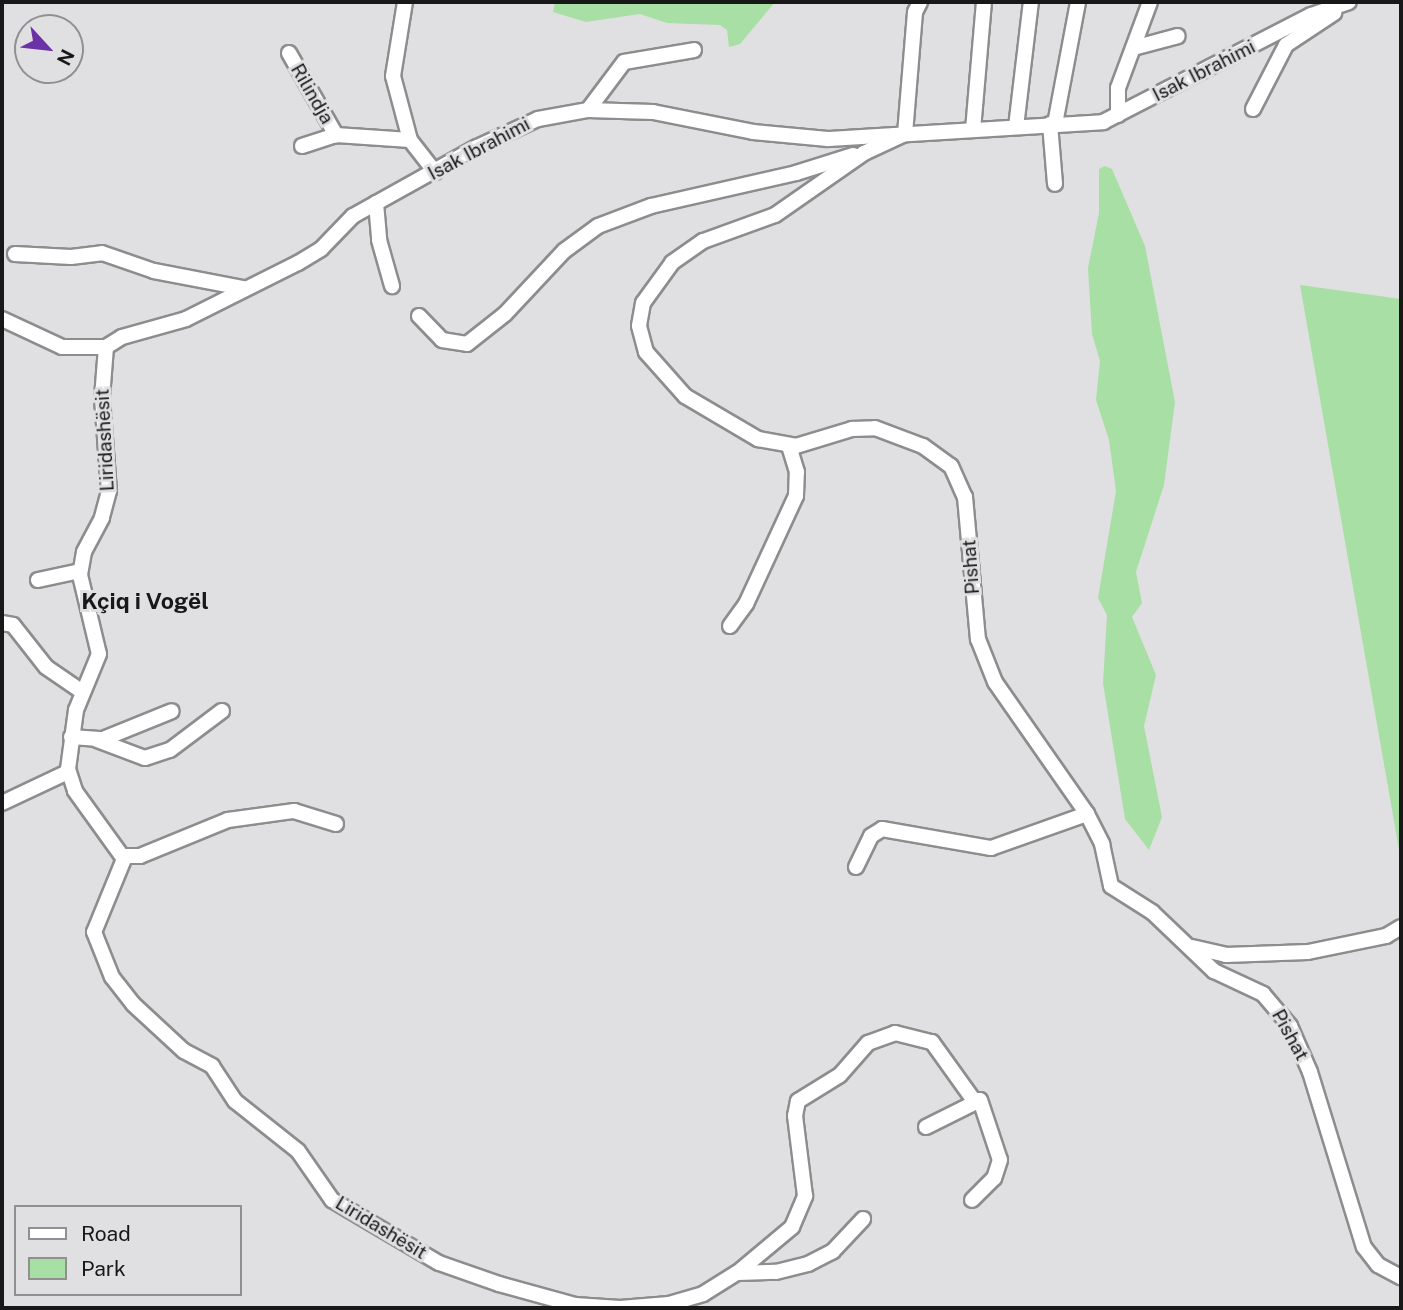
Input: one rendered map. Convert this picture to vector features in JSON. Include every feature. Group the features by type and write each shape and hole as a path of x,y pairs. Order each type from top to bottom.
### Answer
{"street":[{"path":"405,2 391,64 410,140 435,172"},
{"path":"905,134 915,12 920,2"},
{"path":"973,130 984,2"},
{"path":"1016,127 1031,2"},
{"path":"1055,184 1053,124 1079,2"},
{"path":"1118,115 1118,89 1137,47 1150,2"},
{"name":"Isak Ibrahimi","path":"1253,109 1286,45 1350,2"},
{"name":"Isak Ibrahimi","path":"106,346 122,337 186,319 309,257 353,216 524,124 588,110 653,111 803,138 1094,124 1118,115 1298,21 1350,2"},
{"path":"1137,47 1178,36"},
{"path":"588,110 624,62 694,50"},
{"name":"Rilindja","path":"289,53 336,135"},
{"name":"Pishat","path":"905,134 864,153 775,215 723,233 686,252 655,281 640,315 646,352 685,396 743,432 789,446 875,428 906,438 951,466 965,497 975,616 987,667 1018,720 1087,814 1102,845 1111,886 1152,912 1175,938 1192,947 1214,971 1262,995 1290,1026 1310,1072 1364,1247 1378,1265 1401,1277"},
{"name":"Rilindja","path":"302,146 336,135 410,140"},
{"name":"Pishat","path":"419,316 442,340 467,344 505,314 564,251 598,226 651,206 864,153"},
{"path":"376,203 379,240 392,286"},
{"path":"15,254 71,257 102,253 154,271 243,288"},
{"path":"2,319 62,347 106,346"},
{"name":"Liridashësit","path":"68,772 71,737 81,691 99,646 83,599 80,571 110,491 102,398 101,361 106,346"},
{"path":"730,626 746,604 796,496 797,472 789,446"},
{"path":"38,580 80,571"},
{"path":"2,623 13,625 46,667 81,691"},
{"path":"97,740 172,711"},
{"path":"71,737 97,740 145,758 170,750 222,712"},
{"path":"2,803 68,772 75,791 123,856 140,856 228,820 294,811 336,824"},
{"path":"856,867 871,836 882,830 991,848 1087,814"},
{"name":"Liridashësit","path":"123,856 123,865 94,932 112,977 153,1023 217,1072 244,1110 298,1151 324,1192 345,1209 439,1263 575,1305 620,1308 682,1302 737,1273 786,1234 802,1211 805,1196 795,1116 800,1098 840,1075 868,1043 895,1033 932,1042 975,1102 981,1100 1000,1160 994,1178 972,1200"},
{"path":"1192,947 1226,955 1308,953 1386,936 1401,927"},
{"path":"926,1127 975,1102"},
{"name":"Liridashësit","path":"737,1273 783,1271 808,1265 833,1251 863,1219"}],"green space":[{"path":"555,2 775,2 740,44 729,47 727,30 720,25 667,23 640,14 586,22 553,12"},
{"path":"1105,166 1112,169 1145,246 1175,402 1164,485 1136,572 1142,603 1132,617 1156,675 1144,726 1162,817 1149,850 1125,819 1103,683 1107,615 1098,598 1116,491 1109,440 1096,400 1100,361 1092,334 1088,268 1099,213 1099,169"},
{"path":"1300,285 1401,299 1401,861"}],"district":[{"name":"Kçiq i Vogël","path":"145,601"}]}
